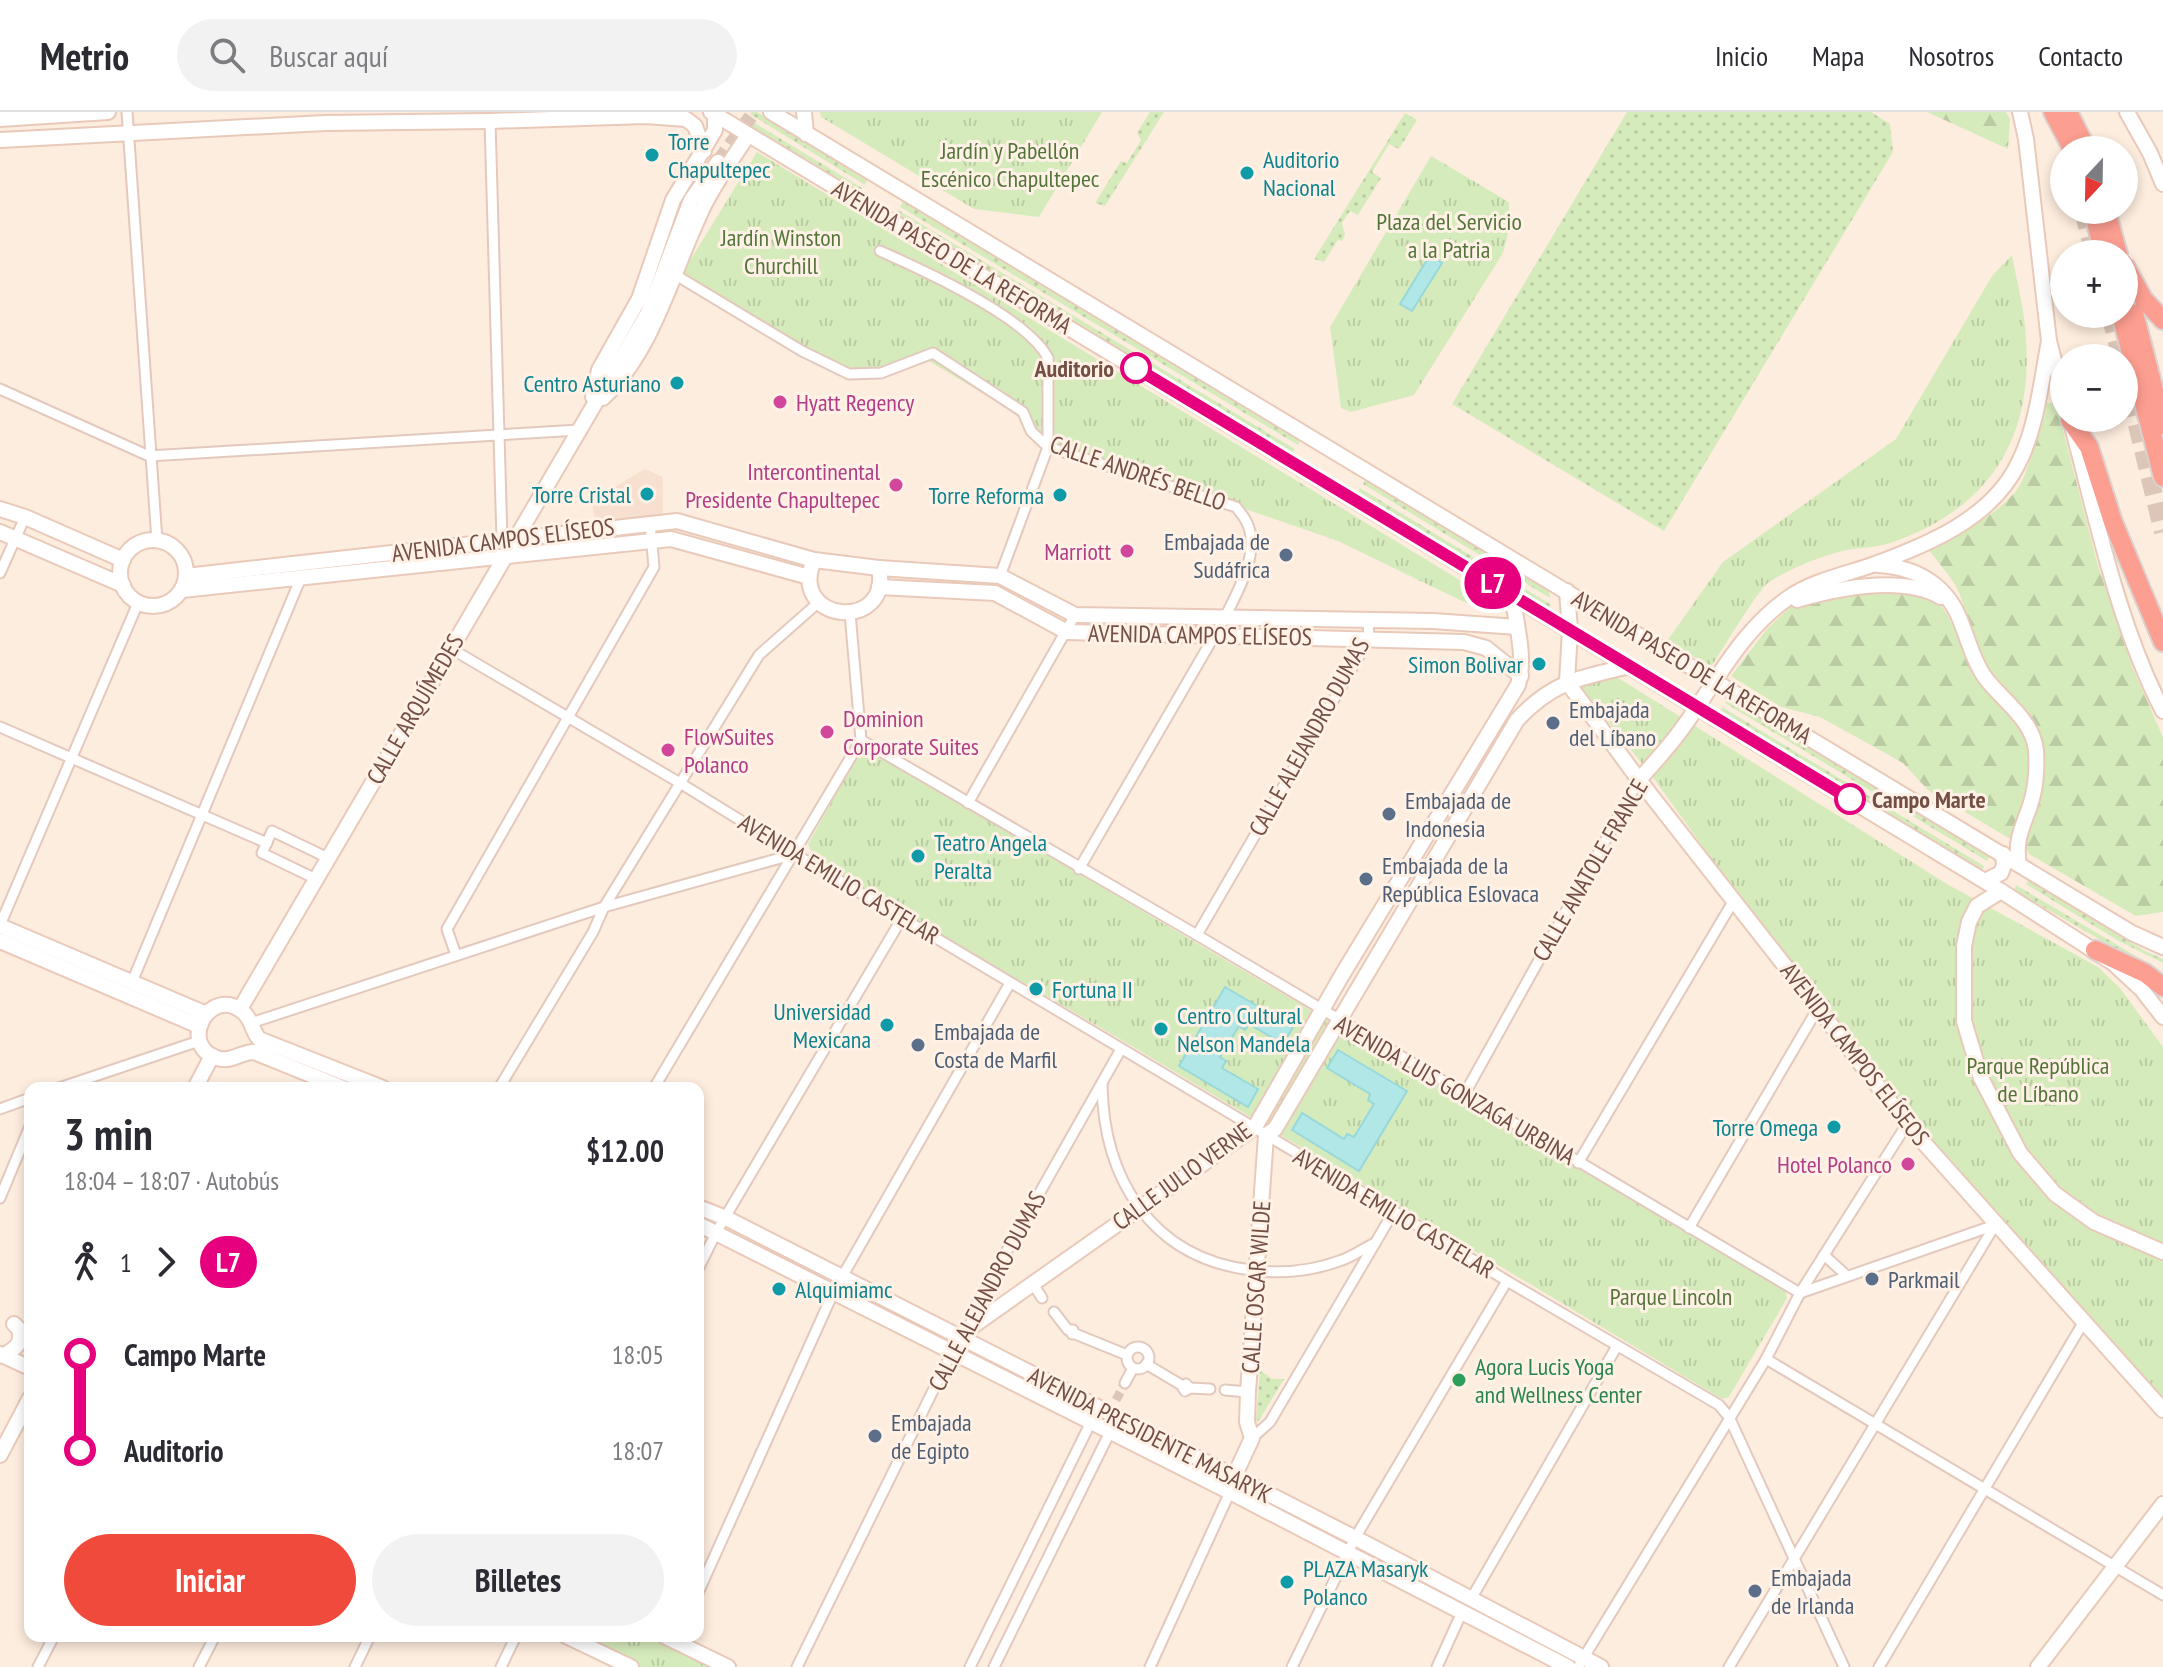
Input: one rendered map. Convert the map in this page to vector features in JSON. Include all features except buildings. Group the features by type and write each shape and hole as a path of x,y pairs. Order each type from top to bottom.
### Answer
{"highway":[{"path":"2053,112 2066,136"},
{"path":"2068,112 2080,136"},
{"path":"2138,289 2163,320"},
{"path":"2125,328 2163,477"},
{"path":"2138,328 2163,425"},
{"path":"2079,432 2089,447 2130,566 2163,642"},
{"path":"2095,950 2144,981 2163,987"}],"street":[{"path":"0,119 108,112"},
{"path":"127,112 157,541"},
{"path":"325,123 413,112"},
{"name":"AVENIDA PASEO DE LA REFORMA","path":"771,112 2132,933 2163,947"},
{"path":"804,112 806,134"},
{"path":"2020,112 2050,345"},
{"path":"2127,112 2163,184"},
{"name":"AVENIDA PASEO DE LA REFORMA","path":"713,113 1697,706 2095,950"},
{"name":"CALLE ARQUÍMEDES","path":"591,409 599,370 639,299 673,200 717,127 713,113"},
{"path":"0,140 325,123 646,116 686,119 695,126 704,151"},
{"path":"490,121 499,436 508,540"},
{"name":"CALLE ARQUÍMEDES","path":"591,409 621,380 646,339 702,209 748,135"},
{"name":"CALLE ARQUÍMEDES","path":"240,1009 504,556 508,540 579,430 648,313 691,200 718,162"},
{"path":"880,251 987,305 1042,345 1048,358 1048,447 1000,576"},
{"name":"CALLE ANDRÉS BELLO","path":"674,274 802,351 849,374 881,373 933,353 1023,412 1031,431 1048,447 1236,507 1248,525 1251,552 1238,591 1079,869"},
{"name":"CALLE ANATOLE FRANCE","path":"1464,1095 1639,780 1678,734 1713,680 1753,628 1805,588 1873,565 1951,531 1989,503 2019,463 2030,431 2049,341"},
{"path":"0,389 149,456 579,430"},
{"path":"2074,432 2127,622 2147,678 2163,711"},
{"path":"0,509 123,560"},
{"path":"0,573 25,517"},
{"name":"AVENIDA CAMPOS ELÍSEOS","path":"184,583 677,521 814,560 1000,576 1075,615 1433,621 1517,627"},
{"path":"456,955 447,929 654,567 650,524"},
{"path":"0,532 123,585"},
{"name":"AVENIDA CAMPOS ELÍSEOS","path":"302,570 504,556 671,539 809,577"},
{"path":"157,541 169,544 179,552 185,563 184,583 167,603 158,606 138,603 123,585 120,573 123,560 131,549 143,542 157,541"},
{"path":"814,560 809,577 819,602 834,611 850,613 871,602 879,587 879,568"},
{"path":"1873,565 1900,566 1938,587 1954,607 1979,667 2025,722 2036,747 2034,789 2017,841 2019,864"},
{"path":"132,982 302,570"},
{"path":"1778,606 1818,594 1902,584 1932,592 1954,607"},
{"name":"AVENIDA CAMPOS ELÍSEOS","path":"879,587 995,593 1067,632 1464,642 1486,648 1521,676"},
{"path":"1567,591 1570,630 1567,682"},
{"path":"1512,594 1521,676"},
{"path":"503,1082 593,932 604,907 759,655 819,602"},
{"path":"138,603 0,925 132,982 201,1027 212,1056 198,1082"},
{"path":"658,1082 861,740 850,613"},
{"path":"968,803 1075,615"},
{"name":"CALLE ALEJANDRO DUMAS","path":"1197,935 1369,639 1368,620"},
{"name":"AVENIDA EMILIO CASTELAR","path":"450,648 1719,1405 1729,1417 1844,1667"},
{"name":"CALLE JULIO VERNE","path":"965,1333 1139,1209 1260,1131 1275,1129 1517,720 1534,702 1567,682 1630,666"},
{"name":"CALLE JULIO VERNE","path":"1260,1131 1321,1011 1505,710 1521,676"},
{"name":"AVENIDA CAMPOS ELÍSEOS","path":"1567,682 1639,780 1907,1124 2163,1410"},
{"path":"0,727 267,843"},
{"name":"AVENIDA LUIS GONZAGA URBINA","path":"861,740 1197,935 1800,1293"},
{"path":"316,879 262,853 272,831 328,858"},
{"path":"251,1023 604,907 795,854"},
{"path":"1985,881 2001,873 2003,854"},
{"path":"2001,891 1977,906 1969,922 1964,946 1964,1021 1981,1078 2020,1153 2055,1194 2094,1222 2163,1252"},
{"path":"1578,1163 1734,900"},
{"path":"704,1257 902,918"},
{"path":"0,941 201,1027"},
{"path":"1342,975 1348,987 1360,985"},
{"path":"2144,981 2163,1017"},
{"path":"842,1277 1010,983"},
{"path":"73,1082 201,1027 221,1005 240,1009 259,1039 368,1082"},
{"path":"1689,1228 1818,1008"},
{"name":"CALLE ALEJANDRO DUMAS","path":"797,1667 976,1306 1121,1049"},
{"path":"212,1056 227,1060 254,1052 328,1082"},
{"path":"1102,1083 1102,1113 1119,1176 1139,1209 1160,1232 1192,1254 1223,1267 1273,1273 1310,1269 1344,1260 1375,1243"},
{"path":"0,1109 24,1100"},
{"path":"1581,1662 1766,1359 1800,1293 1907,1124"},
{"name":"CALLE OSCAR WILDE","path":"1252,1438 1247,1422 1258,1271 1260,1131"},
{"path":"0,1198 24,1140"},
{"name":"AVENIDA PRESIDENTE MASARYK","path":"704,1209 1112,1406 1232,1484 1347,1553 1568,1667"},
{"path":"1150,1667 1252,1438 1270,1422 1394,1211"},
{"path":"1800,1293 1995,1225"},
{"path":"1729,1667 1995,1225"},
{"name":"AVENIDA PRESIDENTE MASARYK","path":"704,1226 1110,1432 1355,1538 1581,1662 1601,1667"},
{"path":"1824,1255 1847,1276"},
{"path":"1292,1667 1355,1538 1507,1281"},
{"path":"1033,1284 1042,1298"},
{"path":"704,1580 834,1291"},
{"path":"1054,1312 1070,1332 1127,1355"},
{"path":"2,1355 21,1342 19,1329 7,1321"},
{"path":"1879,1667 2083,1323"},
{"path":"1471,1599 1617,1346"},
{"path":"1133,1347 1144,1348 1148,1354 1146,1364 1133,1368 1127,1362 1127,1355 1133,1347"},
{"path":"2,1355 24,1365"},
{"path":"1766,1359 2163,1595"},
{"path":"1146,1364 1186,1387 1210,1389"},
{"path":"1125,1383 1133,1368"},
{"path":"1225,1390 1248,1392"},
{"path":"0,1455 24,1409"},
{"path":"970,1667 1091,1422"},
{"path":"994,1667 1110,1432"},
{"path":"2038,1667 2163,1504"},
{"path":"1437,1667 1462,1612"},
{"path":"38,1667 51,1642"},
{"path":"199,1667 212,1642"},
{"path":"355,1667 367,1642"},
{"path":"501,1667 513,1642"},
{"path":"579,1642 631,1667"},
{"path":"681,1642 728,1667"}],"shaded area":[{"path":"645,469 663,477 663,516 595,523 592,500"}],"green space":[{"path":"757,112 867,180 865,185 750,114"},
{"name":"Jardín y Pabellón Escénico Chapultepec","path":"820,112 1102,112 1039,217 974,209 821,117"},
{"path":"1150,112 1164,112 1105,206 1095,203 1121,161 1127,163 1141,140 1137,133"},
{"path":"1627,112 1871,112 1890,124 1893,152 1664,531 1452,404"},
{"path":"1927,112 2006,112 2010,119 2008,149"},
{"path":"1405,113 1417,120 1399,149 1389,144 1372,172 1381,178 1358,215 1350,211 1342,223 1345,235 1342,241 1338,240 1324,262 1314,259"},
{"path":"748,119 862,188 859,194 745,124"},
{"name":"Jardín Winston Churchill","path":"757,152 1499,604 1466,603 1338,541 1030,435 1019,415 927,360 849,373 819,359 681,275"},
{"name":"Plaza del Servicio a la Patria","path":"1431,156 1509,202 1509,230 1503,253 1414,395 1351,412 1341,408 1330,327"},
{"path":"903,201 1301,440 1298,445 900,207"},
{"path":"898,210 1295,449 1292,454 895,215"},
{"path":"2012,255 2026,339 2022,408 2012,438 1998,465 1980,489 1929,527 1889,543 1823,557 1769,582 1711,667 1667,641 1723,562 1896,439 1992,276"},
{"path":"2045,403 2050,403 2050,432 2063,432 2098,566 2133,669 2163,737 2163,912 2136,916 2029,854 2025,846 2039,794 2043,758 2036,724 1978,652 1957,589 1928,549 1981,521 2006,501 2016,491 2029,463"},
{"path":"1366,479 1549,590 1550,598 1363,484"},
{"path":"1360,488 1550,604 1551,610 1358,493"},
{"path":"1891,587 1918,590 1940,604 1947,614 1974,673 2016,718 2028,739 2028,773 2012,840 1928,790 1903,763 1820,717 1781,707 1731,676 1767,629 1793,604 1839,589"},
{"name":"Parque República de Líbano","path":"1612,674 1947,884 2098,967 2120,988 2163,1047 2163,1406 1911,1118 1834,1015 1736,893 1652,776 1577,683"},
{"path":"1728,699 1990,856 1987,861 1725,703"},
{"path":"1722,707 1984,866 1982,870 1720,712"},
{"name":"Parque Lincoln","path":"873,752 1786,1291 1787,1298 1729,1397 1722,1399 1125,1042 815,861 808,844 857,757"},
{"path":"2029,880 2163,959 2163,963 2117,940 2026,884"},
{"path":"2016,885 2141,959 2163,976 2014,890"},
{"path":"1260,1370 1272,1379 1284,1379 1258,1422 1256,1420"},
{"path":"584,1642 662,1642 714,1667 636,1667"}],"water":[{"path":"1430,255 1442,263 1412,311 1400,304"},
{"path":"1225,987 1293,1027 1283,1044 1249,1024 1245,1030 1239,1026 1220,1057 1226,1061 1222,1068 1258,1089 1248,1107 1179,1066"},
{"path":"1338,1050 1407,1091 1359,1171 1292,1130 1302,1113 1344,1139 1347,1134 1354,1137 1374,1104 1368,1100 1370,1094 1327,1068"}],"tunnel":[{"path":"718,162 754,112"},
{"path":"2086,224 2090,240"},
{"path":"2114,328 2118,344"},
{"path":"2138,429 2163,532"},
{"path":"1116,1400 1125,1383"}],"bus line":[{"name":"L7","path":"1136,368 1850,799"}],"place":[{"name":"Torre Chapultepec","path":"652,155"},
{"name":"Auditorio Nacional","path":"1247,173"},
{"name":"Auditorio","path":"1136,368"},
{"name":"Centro Asturiano","path":"677,383"},
{"name":"Hyatt Regency","path":"780,402"},
{"name":"Intercontinental Presidente Chapultepec","path":"896,485"},
{"name":"Torre Cristal","path":"647,494"},
{"name":"Torre Reforma","path":"1060,495"},
{"name":"Marriott","path":"1127,551"},
{"name":"Embajada de Sudáfrica","path":"1286,555"},
{"name":"Simon Bolivar","path":"1539,664"},
{"name":"Embajada del Líbano","path":"1553,723"},
{"name":"Dominion Corporate Suites","path":"827,732"},
{"name":"FlowSuites Polanco","path":"668,750"},
{"name":"Campo Marte","path":"1850,799"},
{"name":"Embajada de Indonesia","path":"1389,814"},
{"name":"Teatro Angela Peralta","path":"918,856"},
{"name":"Embajada de la República Eslovaca","path":"1366,879"},
{"name":"Fortuna II","path":"1036,989"},
{"name":"Universidad Mexicana","path":"887,1025"},
{"name":"Centro Cultural Nelson Mandela","path":"1161,1029"},
{"name":"Embajada de Costa de Marfil","path":"918,1045"},
{"name":"Torre Omega","path":"1834,1127"},
{"name":"Hotel Polanco","path":"1908,1164"},
{"name":"Parkmail","path":"1872,1279"},
{"name":"Alquimiamc","path":"779,1289"},
{"name":"Agora Lucis Yoga and Wellness Center","path":"1459,1380"},
{"name":"Embajada de Egipto","path":"875,1436"},
{"name":"PLAZA Masaryk Polanco","path":"1287,1582"},
{"name":"Embajada de Irlanda","path":"1755,1591"}]}
